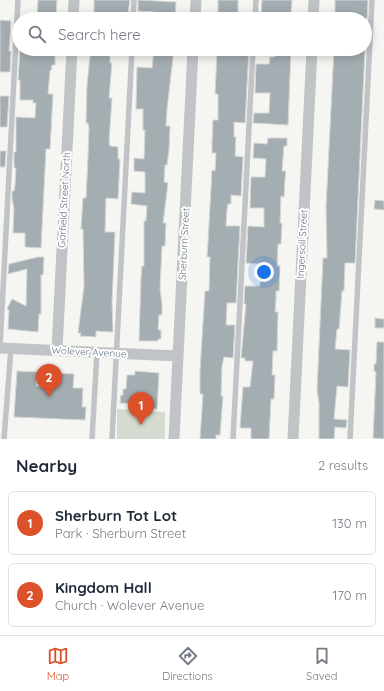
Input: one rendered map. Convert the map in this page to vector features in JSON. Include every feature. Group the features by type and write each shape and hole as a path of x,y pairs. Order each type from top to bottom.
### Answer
{"street":[{"path":"73,12 74,0"},
{"path":"195,12 196,0"},
{"path":"313,12 314,0"},
{"name":"Garfield Street North","path":"57,350 72,56"},
{"name":"Sherburn Street","path":"174,439 193,56"},
{"name":"Ingersoll Street","path":"292,439 312,56"},
{"name":"Wolever Avenue","path":"4,348 178,356"}],"lane":[{"path":"18,0 18,12"},
{"path":"133,12 134,0"},
{"path":"255,12 256,0"},
{"path":"371,12 372,0"},
{"path":"4,439 4,348 16,56"},
{"path":"112,439 132,56"},
{"path":"233,439 253,56"},
{"path":"350,439 369,56"},
{"path":"92,439 97,352"}],"shaded area":[{"path":"117,409 165,412 165,439 117,439"}],"building":[{"path":"38,0 57,0 56,12 37,12"},
{"path":"94,0 130,0 128,12 94,12"},
{"path":"138,0 176,2 175,12 138,11"},
{"path":"218,0 238,0 238,12 218,12"},
{"path":"262,0 292,0 291,12 261,12"},
{"path":"335,0 368,0 367,12 335,12"},
{"path":"0,20 11,21 9,51 11,51 10,72 0,72"},
{"path":"20,56 55,56 55,65 52,65 51,71 50,70 48,94 53,94 50,149 46,149 41,248 25,247 25,233 13,233 14,208 12,191 14,191 15,186 16,168 14,168 14,152 16,152 16,117 35,118 36,103 33,103 33,100 20,100 20,80 18,80"},
{"path":"90,56 110,56 110,63 112,63 109,98 112,98 109,142 110,146 118,147 118,159 120,159 118,199 106,198 105,232 115,232 112,303 113,332 96,331 96,337 80,336 81,333 78,333 84,286 83,229 81,229 83,198 86,198 89,128 88,123 86,123 87,85"},
{"path":"153,56 173,56 166,126 170,126 169,150 167,165 165,165 164,182 168,183 163,223 166,223 165,246 162,246 160,289 162,315 159,315 158,330 161,330 161,339 158,339 158,341 139,341 141,278 142,266 144,266 144,221 146,221 147,206 131,204 132,192 145,193 145,172 134,171 134,158 144,159 145,130 143,130 143,109 136,109 137,67 152,68"},
{"path":"217,56 249,56 245,123 234,122 234,137 236,137 235,156 243,157 241,196 231,195 231,204 228,204 227,209 226,226 240,226 236,303 227,303 226,325 235,325 233,358 224,357 222,366 221,396 223,396 220,435 216,435 216,439 200,439 203,394 200,394 200,371 205,291 209,291 210,257 207,257 212,170 215,171 216,153 212,153 213,120 218,120 218,94 215,94"},
{"path":"291,56 288,125 253,123 254,113 269,113 270,93 255,93 256,64 269,64 270,57"},
{"path":"334,56 365,56 355,263 345,263 344,291 342,291 339,329 337,329 335,349 350,350 348,387 337,386 334,419 347,420 346,428 335,427 334,439 319,439 319,403 317,390 323,258 327,258 326,207"},
{"path":"0,96 9,96 7,127 0,127"},
{"path":"268,138 287,138 287,146 284,146 282,171 286,171 284,197 281,196 281,244 278,244 277,266 280,266 279,291 276,291 275,312 278,312 277,351 273,351 272,375 275,375 274,399 271,399 269,439 251,439 251,428 240,428 243,387 250,387 253,361 245,361 245,358 241,358 246,304 244,304 245,286 260,286 261,264 246,263 248,226 264,227 264,208 250,208 251,177 265,177 266,159 253,158 254,143 267,144"},
{"path":"0,151 6,151 5,167 0,167"},
{"path":"375,200 384,201 384,210 374,209"},
{"path":"44,257 43,275 41,275 41,314 39,314 38,332 8,329 9,310 7,309 12,299 26,306 27,269 8,274 9,264"},
{"path":"375,318 384,319 384,328 375,328"},
{"path":"377,342 384,342 384,439 373,438 376,372 374,371 374,364 376,364"},
{"path":"17,371 37,372 36,386 53,386 54,373 74,374 73,388 83,388 82,407 86,407 85,420 14,417"},
{"path":"135,371 159,373 157,409 139,408 139,404 120,403 121,395 123,395 123,389 126,389 127,375 135,375"}],"place":[{"name":"Kingdom Hall","path":"49,397"},
{"name":"Sherburn Tot Lot","path":"141,425"}]}
